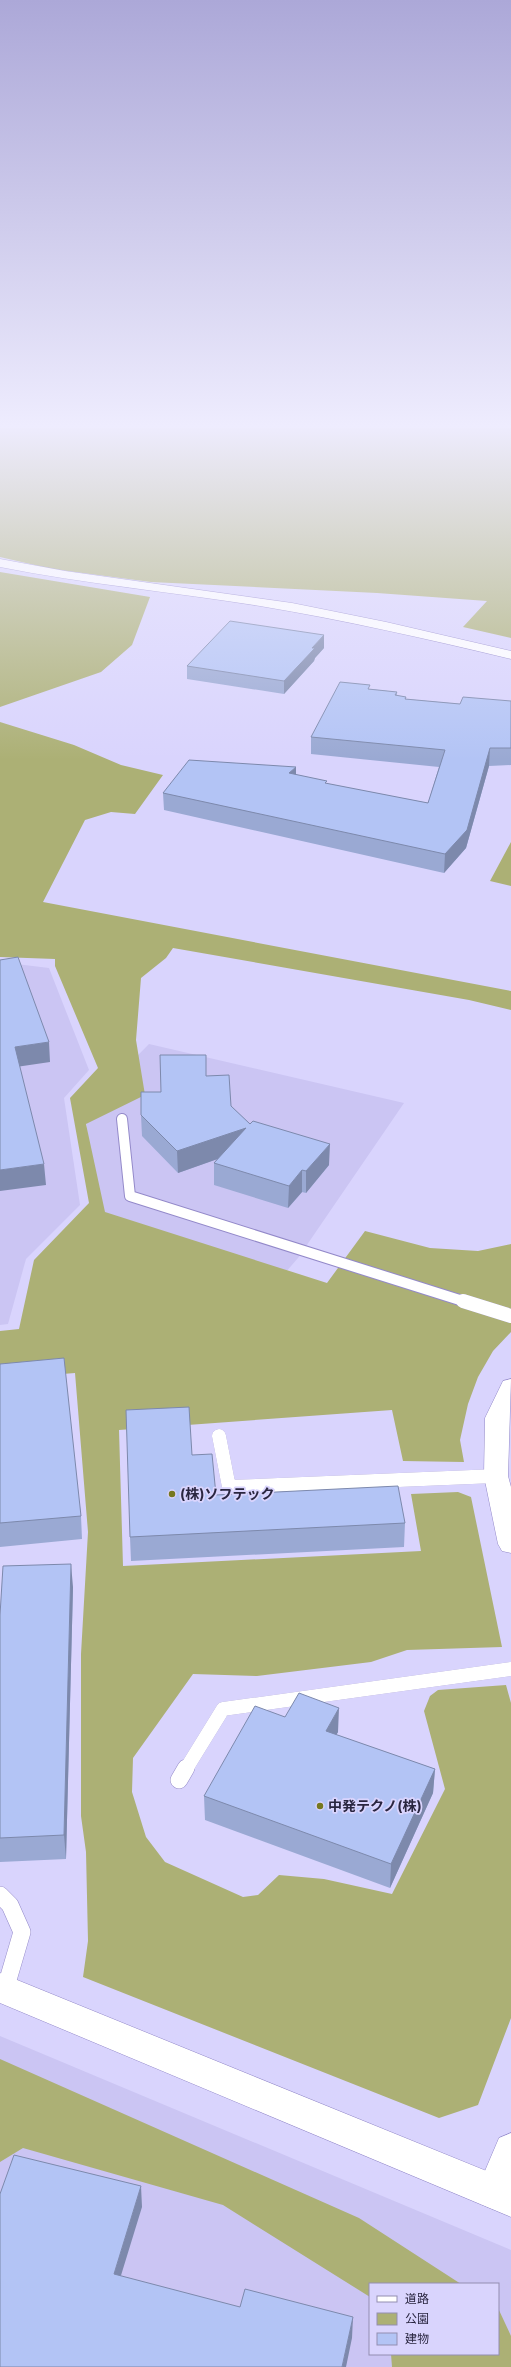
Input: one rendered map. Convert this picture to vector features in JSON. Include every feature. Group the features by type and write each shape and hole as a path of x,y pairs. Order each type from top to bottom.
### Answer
{"street":[{"path":"0,563 84,578 260,602 332,615 511,655"},
{"path":"511,1387 498,1418 496,1476 511,1544"},
{"path":"2,1989 502,2195 511,2149"}],"lane":[{"path":"122,1119 130,1196 511,1316"},
{"path":"219,1436 229,1487 496,1476"},
{"path":"180,1780 223,1709 511,1669"},
{"path":"0,1894 10,1905 22,1932 2,1989"}],"shaded area":[{"path":"0,962 49,968 89,1070 64,1098 80,1205 26,1259 8,1324 0,1325"},
{"path":"149,1044 404,1103 298,1258 285,1273 96,1216 85,1109"},
{"path":"0,2036 511,2250 511,2367 0,2367"}],"green space":[{"path":"0,538 511,538 511,638 463,627 487,601 377,593 151,582 52,569 0,557"},
{"path":"0,572 150,597 132,645 101,672 0,707"},
{"path":"0,722 74,745 121,765 163,775 135,814 111,812 85,820 43,902 511,991 511,1010 469,1000 173,948 166,958 141,978 136,1040 145,1095 86,1124 105,1212 327,1283 365,1231 430,1248 478,1251 511,1244 511,1332 493,1351 478,1377 468,1404 460,1440 464,1462 403,1461 392,1410 119,1430 123,1566 421,1551 411,1494 458,1492 471,1497 502,1647 407,1650 371,1662 257,1676 193,1674 133,1758 132,1792 146,1837 165,1862 243,1897 258,1895 279,1875 324,1879 392,1894 445,1789 424,1711 430,1696 438,1690 506,1685 511,1703 511,2018 478,2105 439,2118 83,1977 88,1941 86,1852 81,1816 81,1654 88,1532 75,1373 0,1379 0,1331 19,1329 34,1260 89,1203 70,1098 98,1068 55,966 55,959 0,957"},
{"path":"511,842 511,886 490,881"},
{"path":"0,2059 359,2218 459,2283 369,2283 369,2296 223,2205 23,2148 0,2162"},
{"path":"499,2310 511,2336 511,2367 392,2367 391,2355 499,2355"}],"building":[{"path":"230,621 324,635 312,648 315,648 284,681 187,666"},
{"path":"340,682 370,685 368,689 397,692 395,695 406,697 405,699 460,704 463,697 511,701 511,748 490,748 467,830 445,854 163,793 189,760 296,767 289,773 327,781 325,783 428,803 445,750 311,737"},
{"path":"18,957 49,1042 15,1047 44,1164 0,1170 0,960"},
{"path":"160,1055 206,1055 206,1076 229,1075 231,1106 250,1124 253,1121 330,1144 306,1171 302,1170 289,1186 214,1163 246,1128 177,1151 141,1115 141,1092 161,1092"},
{"path":"64,1358 81,1516 0,1523 0,1364"},
{"name":"(株)ソフテック","path":"189,1407 192,1455 212,1454 216,1495 398,1486 405,1523 130,1537 126,1410"},
{"path":"71,1564 64,1835 0,1838 0,1615 3,1566"},
{"name":"中発テクノ(株)","path":"299,1693 339,1708 326,1731 435,1769 391,1864 204,1796 255,1706 285,1717"},
{"path":"14,2155 141,2186 114,2274 240,2307 245,2289 353,2317 342,2367 0,2367 0,2194"}],"place":[{"name":"(株)ソフテック","path":"172,1494"},
{"name":"中発テクノ(株)","path":"320,1806"}]}
